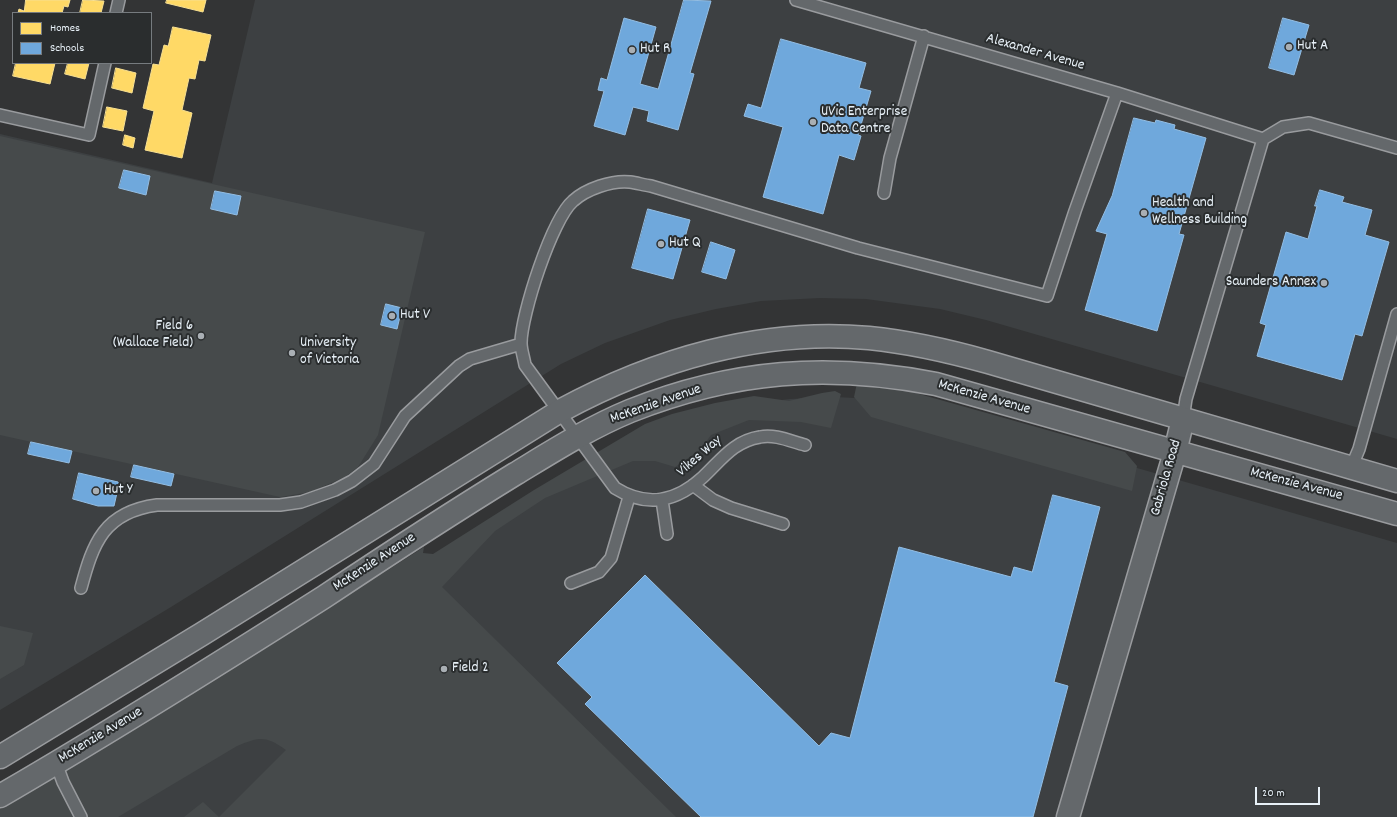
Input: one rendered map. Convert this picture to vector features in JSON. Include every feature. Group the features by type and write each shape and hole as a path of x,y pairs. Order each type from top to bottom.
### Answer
{"main road":[{"name":"McKenzie Avenue","path":"0,757 202,634 560,411 598,391 628,378 704,352 760,342 838,337 893,341 952,352 1397,481"},
{"name":"McKenzie Avenue","path":"0,796 218,665 474,499 576,437 630,412 683,393 760,376 837,371 871,373 936,384 1397,514"},
{"name":"Gabriola Road","path":"1071,816 1175,452 1183,419"}],"lane":[{"path":"116,12 119,0"},
{"name":"Alexander Avenue","path":"796,0 1117,93 1263,139"},
{"path":"884,193 890,158 924,36"},
{"path":"0,115 89,135 105,64"},
{"path":"81,588 90,554 100,537 112,524 126,514 141,507 157,505 280,505 301,502 335,490 352,481 374,464 405,416 459,366 470,359 521,344 527,308 536,277 564,211 573,201 588,191 607,184 629,182 651,186 858,248 1047,296 1075,211 1117,93"},
{"path":"1263,139 1283,127 1308,123 1397,148"},
{"name":"Gabriola Road","path":"1183,419 1188,392 1263,139"},
{"path":"1351,468 1359,449 1397,314"},
{"name":"Vikes Way","path":"521,344 525,365 547,398 560,411 576,437 615,488 629,497 646,500 662,500 682,492 693,485 730,449 743,442 760,437 776,436 805,445"},
{"path":"693,485 713,500 731,508 783,524"},
{"path":"571,583 599,572 611,558 629,497"},
{"path":"662,500 667,534"},
{"path":"56,763 63,782 81,817"}],"shaded area":[{"name":"University of Victoria","path":"255,0 1397,0 1397,439 986,320 940,309 866,299 820,298 761,301 716,309 670,320 605,343 561,364 171,607 0,710 0,134 212,183"},
{"name":"Field 6 (Wallace Field)","path":"0,136 425,232 378,435 358,467 345,477 310,492 280,497 0,435"},
{"path":"857,383 905,390 1125,452 1137,466 1132,491 871,417 854,397"},
{"path":"835,391 841,394 831,428 801,422 749,420 711,435 700,450 675,467 655,461 633,461 545,498 495,531 442,587 676,817 219,817 286,750 273,742 262,739 257,739 237,746 118,817 0,817 0,805 306,622 424,547 423,553 433,554 534,490 645,424 672,414 715,403 754,396 789,401"},
{"path":"836,397 873,399 943,412 1397,543 1397,817 15,817 575,470 742,405 790,399"},
{"path":"0,626 33,633 24,665 0,679"},
{"path":"203,802 219,817 184,817"}],"building: Homes":[{"path":"26,0 70,0 68,7 64,6 62,12 18,12 19,9 24,11"},
{"path":"83,0 104,1 101,12 80,12"},
{"path":"167,0 206,0 203,12 166,3"},
{"path":"173,27 211,35 205,61 199,60 195,79 189,78 182,110 192,113 182,158 145,150 154,111 143,108 153,64 159,65 164,45 168,46"},
{"path":"16,64 55,64 50,84 13,76"},
{"path":"68,64 89,64 85,79 65,74"},
{"path":"116,68 136,73 132,93 112,88"},
{"path":"107,107 127,111 123,131 103,127"},
{"path":"125,135 135,138 133,148 123,145"}],"building: Schools":[{"name":"Hut R","path":"684,0 711,1 690,73 694,74 678,130 647,121 649,111 633,107 625,135 594,126 604,91 598,90 601,78 607,80 624,18 656,27 640,84 658,89"},
{"name":"Hut A","path":"1283,18 1309,25 1294,75 1269,68"},
{"name":"UVic Enterprise Data Centre","path":"781,39 866,63 859,88 871,91 858,135 861,136 854,160 839,155 823,214 763,197 783,127 744,116 748,104 761,108"},
{"name":"Health and Wellness Building","path":"1134,118 1155,123 1156,120 1175,125 1174,129 1206,138 1179,234 1184,235 1157,331 1085,310 1107,234 1096,231 1112,196"},
{"path":"124,170 150,176 146,195 119,188"},
{"name":"Saunders Annex","path":"1320,190 1344,197 1342,202 1372,210 1365,235 1389,242 1362,336 1355,334 1342,380 1257,356 1266,325 1260,323 1286,232 1308,239"},
{"path":"215,191 241,196 237,215 211,209"},
{"name":"Hut Q","path":"648,209 690,220 673,279 632,268"},
{"path":"711,242 735,250 726,279 702,272"},
{"name":"Hut V","path":"386,304 402,308 397,329 381,325"},
{"path":"31,442 72,451 69,463 28,454"},
{"path":"134,465 174,474 171,486 131,477"},
{"name":"Hut Y","path":"79,473 118,482 119,484 114,506 98,506 73,499"},
{"path":"1053,495 1100,507 1054,682 1068,686 1033,817 701,817 585,704 592,697 557,663 645,575 819,746 831,733 850,738 899,547 1011,577 1014,567 1032,572"}],"place":[{"name":"Hut A","path":"1289,47"},
{"name":"Hut R","path":"632,50"},
{"name":"UVic Enterprise Data Centre","path":"813,122"},
{"name":"Health and Wellness Building","path":"1144,213"},
{"name":"Hut Q","path":"661,244"},
{"name":"Saunders Annex","path":"1324,283"},
{"name":"Hut V","path":"392,316"},
{"name":"Field 6 (Wallace Field)","path":"201,336"},
{"name":"University of Victoria","path":"292,353"},
{"name":"Hut Y","path":"96,491"},
{"name":"Field 2","path":"444,669"}]}
